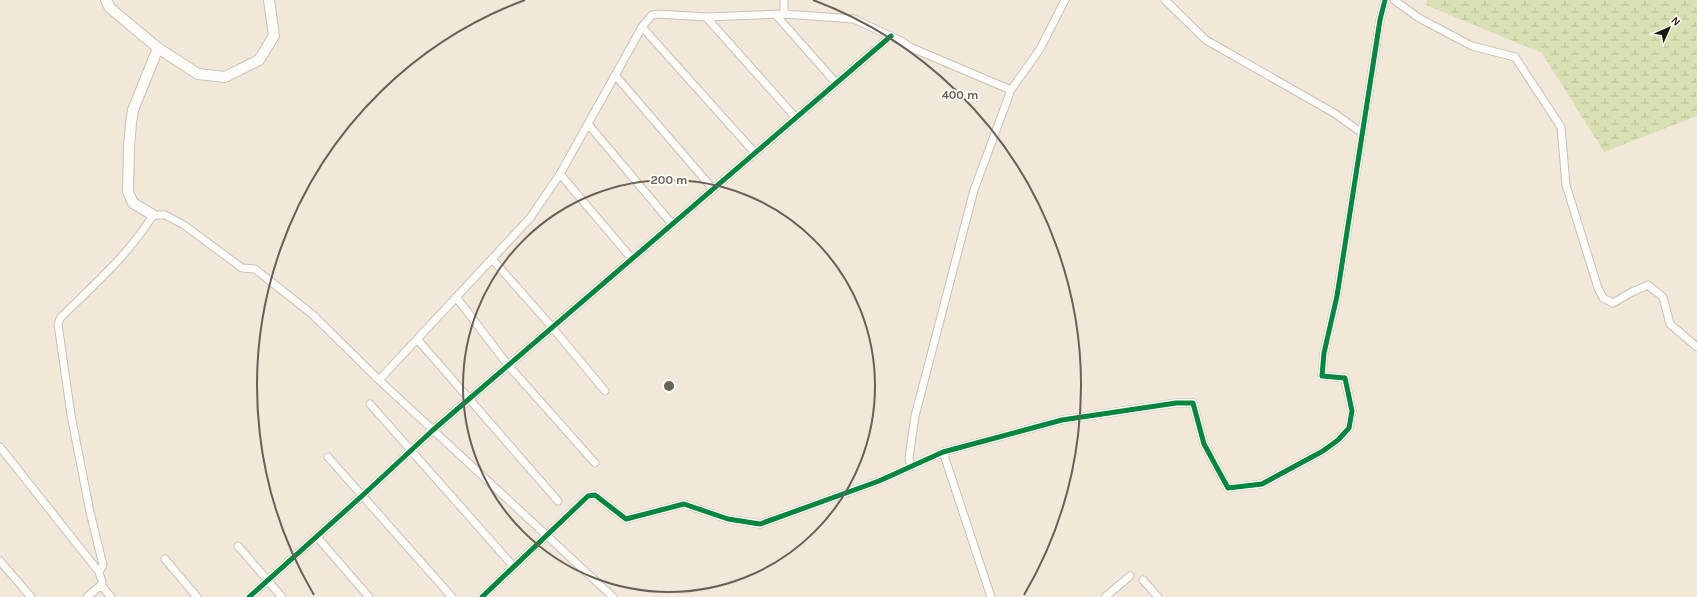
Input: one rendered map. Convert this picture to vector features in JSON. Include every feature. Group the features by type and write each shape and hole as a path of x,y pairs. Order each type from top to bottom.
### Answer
{"street":[{"path":"106,0 110,8 158,48 198,74 224,77 259,60 274,36 269,0"},
{"path":"784,0 784,14"},
{"path":"911,467 909,458 915,416 974,190 1011,90 1040,49 1065,0"},
{"path":"1165,0 1206,40 1334,113 1362,133"},
{"path":"482,597 588,496 595,495 626,519 684,504 728,519 760,524 879,481 943,452 1062,420 1176,403 1193,403 1204,444 1228,488 1262,484 1323,451 1338,440 1349,428 1352,411 1345,378 1322,376 1324,353 1337,296 1380,20 1385,0"},
{"path":"1394,0 1419,18 1472,46 1516,57 1561,127 1566,185 1598,288 1603,298 1613,303 1648,285 1663,296 1670,324 1697,346"},
{"path":"379,380 530,218 560,174 642,27 652,15 658,14 706,17 784,14 854,19 876,31 891,36 912,48 1011,90"},
{"path":"776,15 836,83"},
{"path":"706,17 796,118"},
{"path":"642,27 755,153"},
{"path":"249,597 268,582 433,430 891,36"},
{"path":"158,48 133,110 130,124 128,192 133,203 153,215 165,215 184,225 242,268 255,269 312,314 379,380 548,535 613,597"},
{"path":"615,75 713,189"},
{"path":"588,124 672,224"},
{"path":"560,174 632,259"},
{"path":"99,572 103,565 90,512 71,415 58,324 61,317 102,277 140,233 153,215"},
{"path":"492,259 606,391"},
{"path":"456,297 508,365 595,463"},
{"path":"417,339 470,398 558,502"},
{"path":"370,404 514,567"},
{"path":"0,447 99,572 102,582 101,586 87,597"},
{"path":"943,452 991,597"},
{"path":"328,457 452,597"},
{"path":"317,537 369,597"},
{"path":"238,546 282,597"},
{"path":"165,558 197,597"},
{"path":"0,561 31,597"},
{"path":"1105,597 1130,576"},
{"path":"1143,580 1158,597"},
{"path":"101,586 112,597"}],"green space":[{"path":"1427,0 1697,0 1697,116 1604,152 1542,53 1426,5"}],"cycle path":[{"path":"482,597 588,496 595,495 626,519 684,504 728,519 760,524 879,481 943,452 1062,420 1176,403 1193,403 1204,444 1228,488 1262,484 1323,451 1338,440 1349,428 1352,411 1345,378 1322,376 1324,353 1337,296 1380,20 1385,0"},
{"path":"249,597 433,430 891,36"}]}
